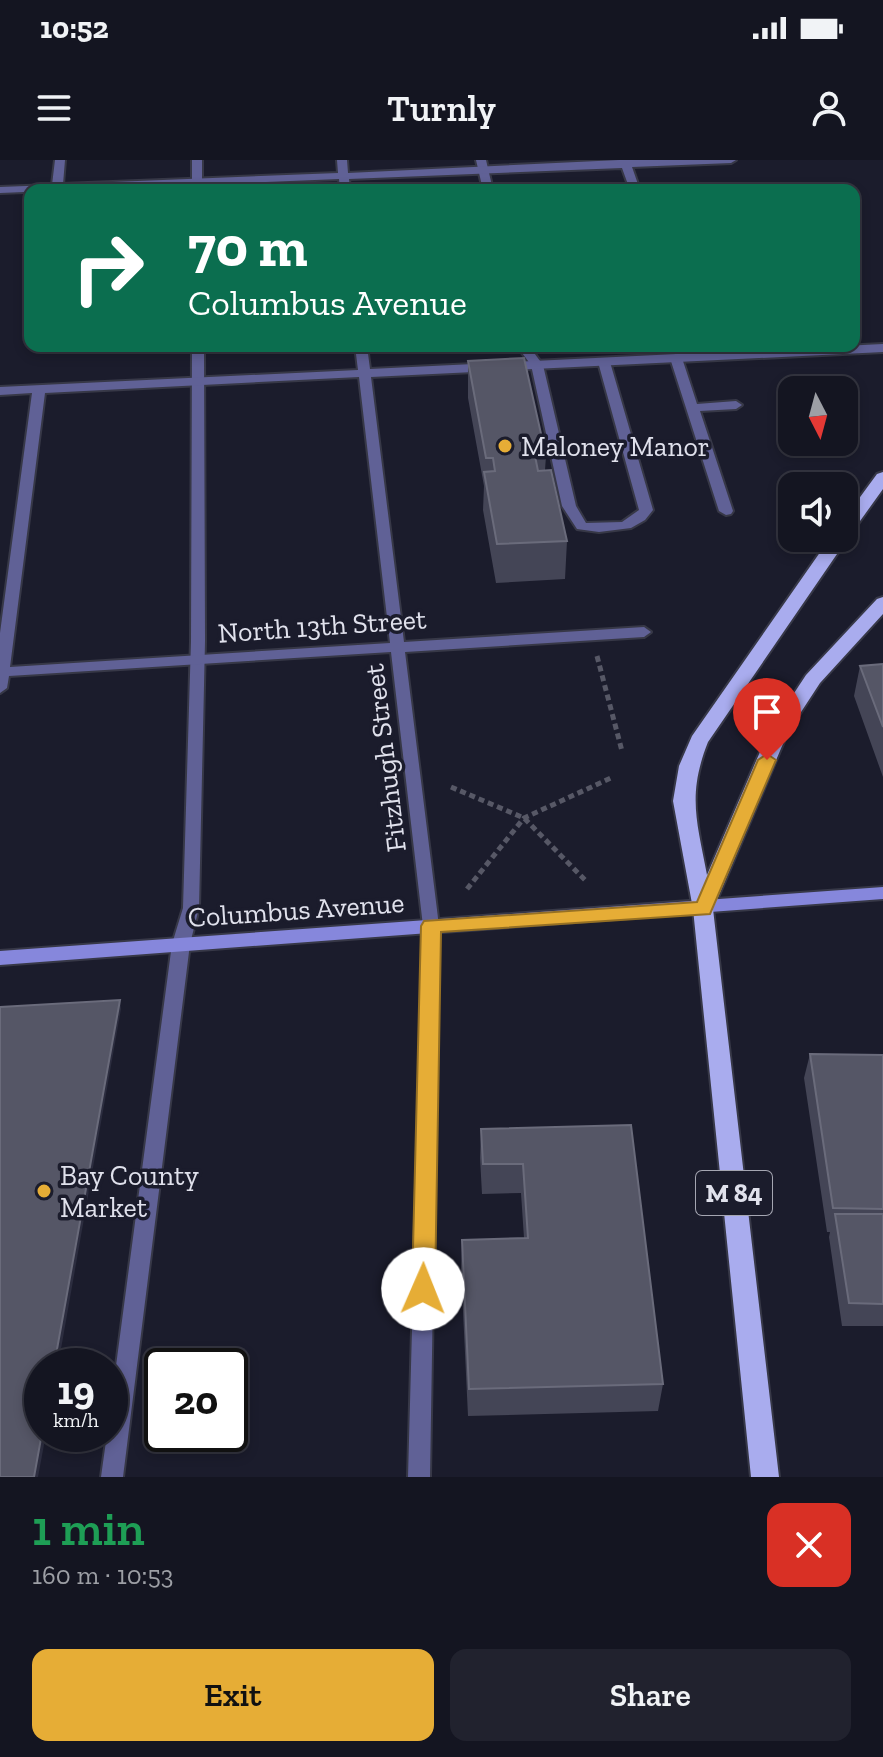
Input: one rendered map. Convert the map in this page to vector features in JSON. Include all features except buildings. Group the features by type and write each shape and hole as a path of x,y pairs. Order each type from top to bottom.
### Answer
{"main road":[{"path":"858,512 883,477"},
{"name":"M 84","path":"765,1477 703,909 683,801 689,766 699,741 829,552"},
{"name":"M 84","path":"703,909 779,731 813,679 883,603"}],"street":[{"path":"57,184 60,160"},
{"path":"197,160 197,184"},
{"path":"342,160 345,184"},
{"path":"226,184 482,165 731,160"},
{"path":"625,162 633,184"},
{"path":"0,190 24,189"},
{"path":"860,348 883,348"},
{"path":"112,1477 181,944 191,908 197,660 198,352"},
{"name":"Fitzhugh Street","path":"362,352 431,926 419,1477"},
{"path":"524,352 537,365 569,506 582,526 598,529 631,523 641,518 646,510 604,362"},
{"path":"0,391 676,358 691,352"},
{"path":"676,358 726,511"},
{"path":"0,688 39,389"},
{"path":"692,408 736,405"},
{"name":"North 13th Street","path":"1,672 644,632"},
{"name":"Columbus Avenue","path":"0,958 703,909 883,893"}],"path":[{"path":"597,655 622,751"},
{"path":"467,889 524,818 611,778"},
{"path":"451,787 524,818 586,881"}],"place":[{"name":"Maloney Manor","path":"505,446"},
{"name":"Bay County Market","path":"44,1191"}],"route":[{"path":"423,1289 431,926 703,909 767,760"}]}
